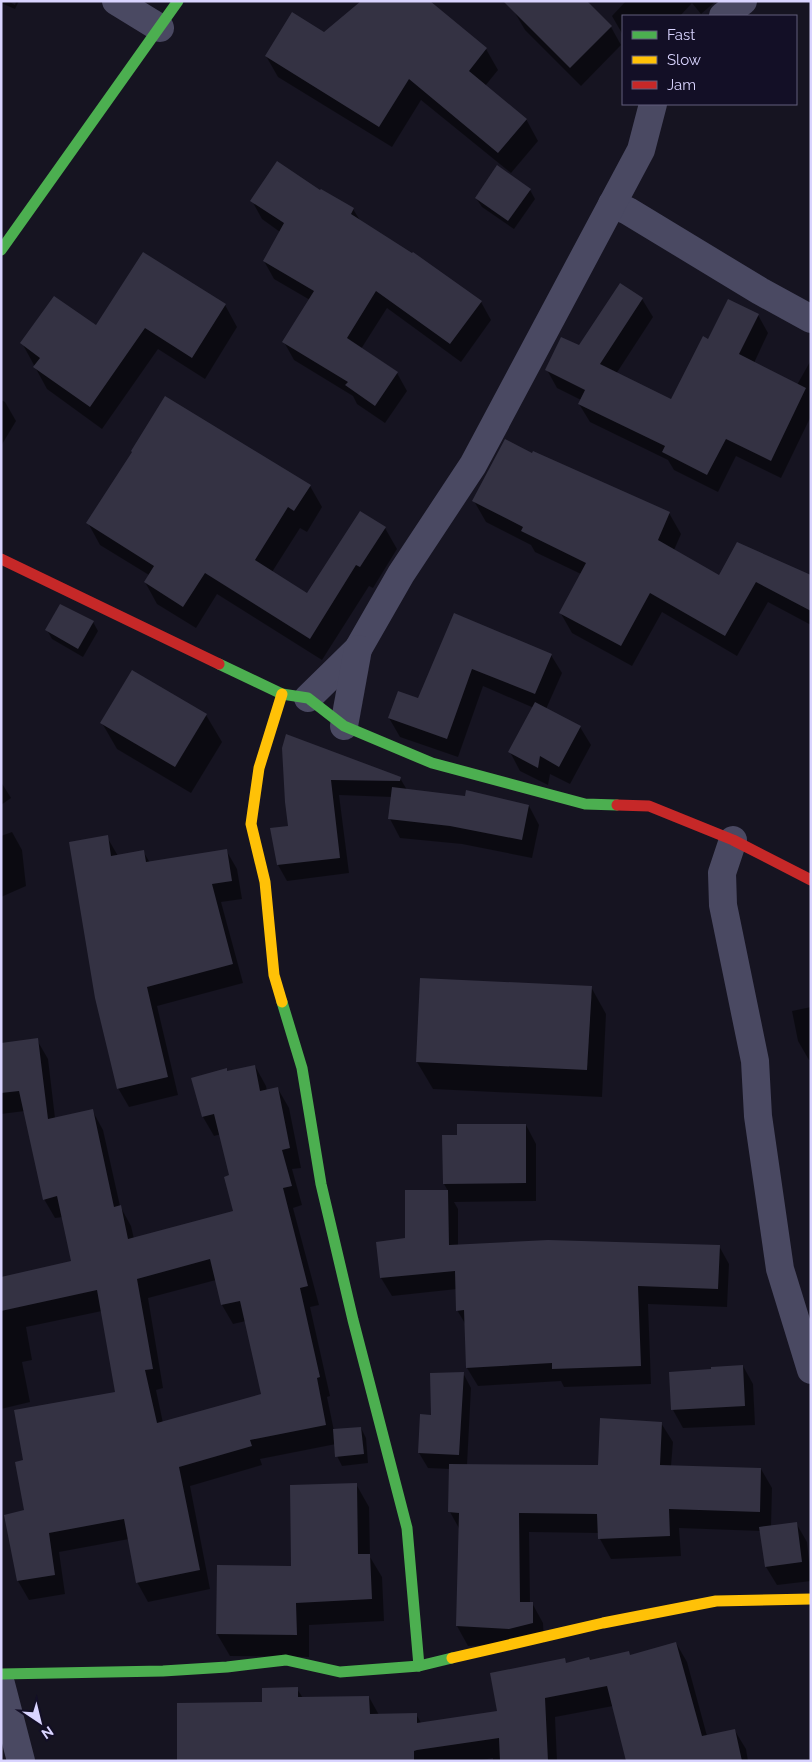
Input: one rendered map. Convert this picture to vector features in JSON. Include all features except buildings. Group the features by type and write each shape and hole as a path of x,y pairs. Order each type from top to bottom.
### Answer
{"street":[{"path":"116,1 160,28"},
{"path":"1,250 178,1"},
{"path":"724,15 742,1"},
{"path":"344,726 358,649 401,574 473,465 641,150 653,105"},
{"path":"612,204 628,211 760,291 811,319"},
{"path":"1,559 295,696 344,726 432,763 585,804 649,806 733,840 811,880"},
{"path":"358,649 295,696 258,768 252,824 265,882 274,975 302,1068 321,1184 353,1320 407,1528 419,1666"},
{"path":"733,840 722,873 723,905 755,1061 758,1116 780,1269 811,1370"},
{"path":"1,1674 163,1671 286,1660 340,1672 419,1666 603,1622 716,1601 811,1599"},
{"path":"1,1684 21,1761"}],"traffic: fast":[{"path":"1,250 178,1"},
{"path":"219,664 282,694 308,698 344,726 432,763 585,804 617,805"},
{"path":"282,1002 302,1068 321,1184 353,1320 407,1528 419,1666"},
{"path":"1,1674 163,1671 227,1667 286,1660 340,1672 419,1666 452,1658"}],"traffic: slow":[{"path":"282,694 259,768 251,824 265,882 274,975 282,1002"},
{"path":"452,1658 603,1623 716,1601 811,1599"}],"traffic: jam":[{"path":"1,559 219,664"},
{"path":"617,805 649,806 733,840 811,880"}]}
